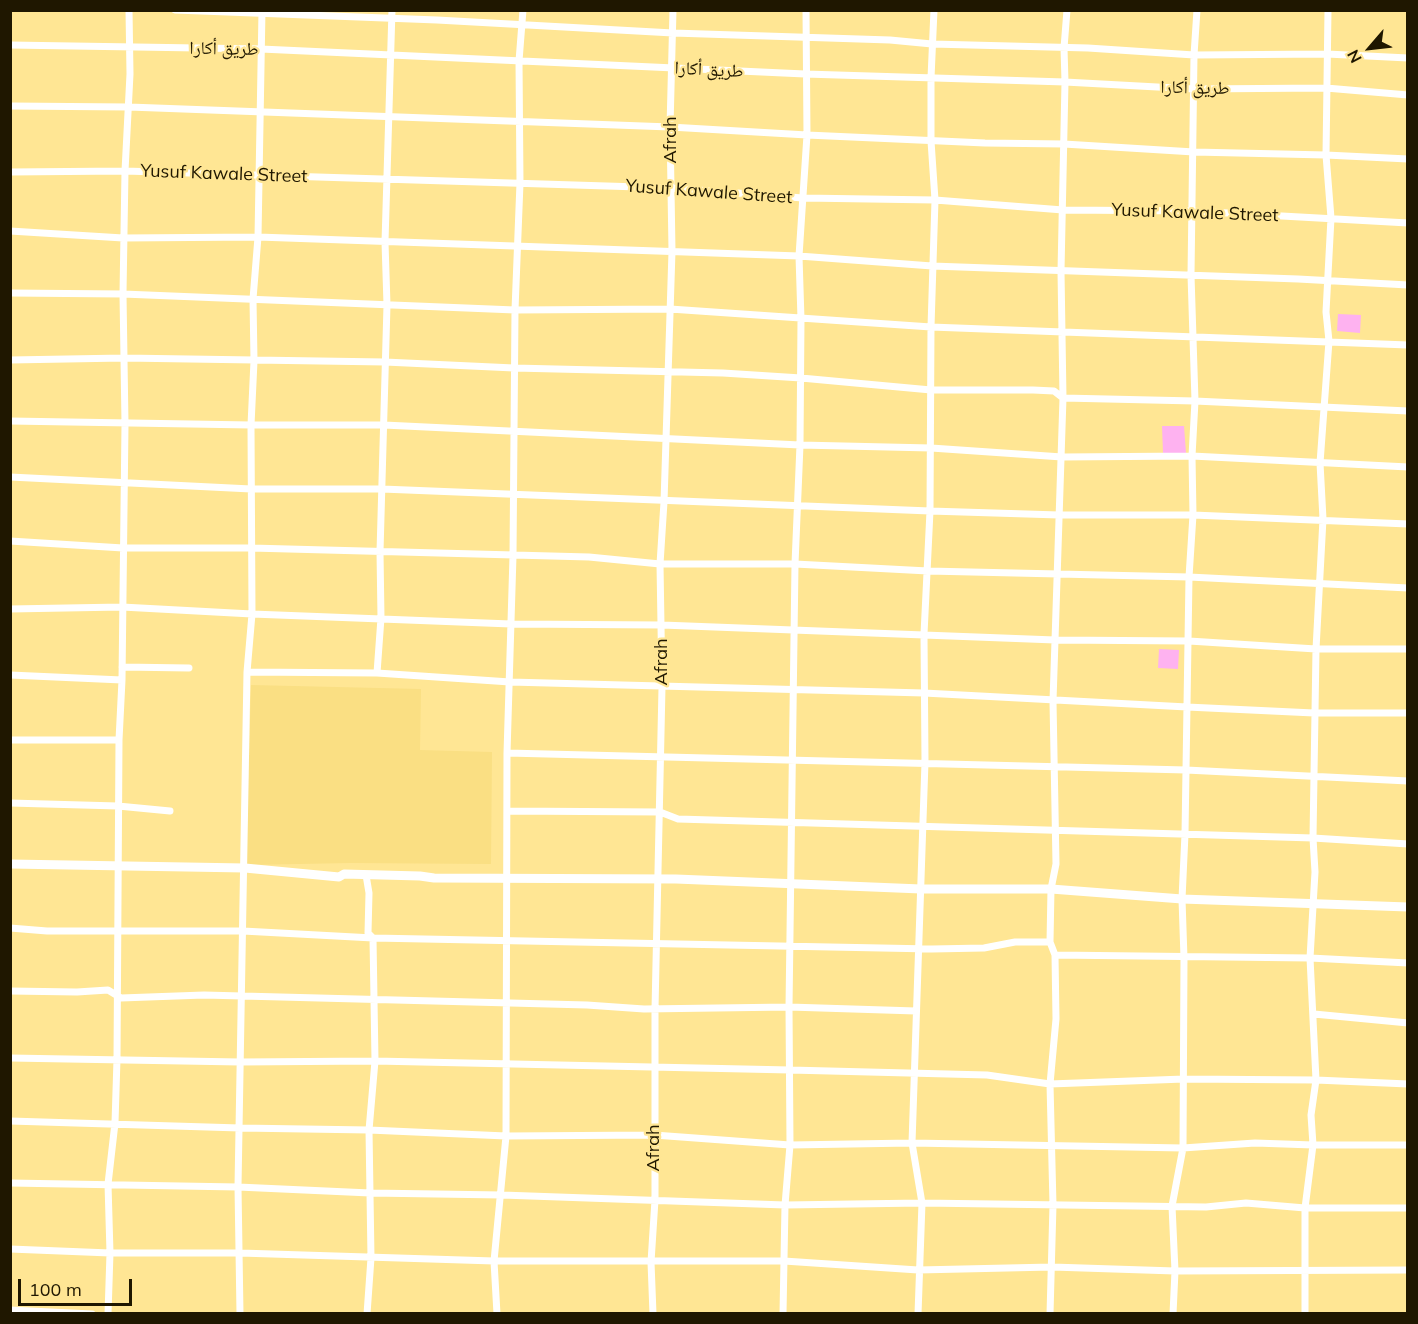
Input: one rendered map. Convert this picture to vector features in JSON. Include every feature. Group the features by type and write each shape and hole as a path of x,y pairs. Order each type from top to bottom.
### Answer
{"street":[{"path":"108,1314 110,1253 108,1184 115,1123 117,1059 118,740 122,680 125,424 123,238 129,107 129,10"},
{"path":"175,10 392,20 445,20 522,26 932,44 1088,48 1194,55 1327,54 1407,58"},
{"path":"378,673 387,305 385,242 392,10"},
{"path":"497,1314 494,1261 506,1136 507,753 513,556 515,309 520,183 519,61 523,10"},
{"name":"Afrah","path":"653,1314 651,1262 655,1200 655,1009 662,687 660,564 672,251 670,127 673,10"},
{"path":"783,1314 785,1205 790,1145 789,1007 794,630 801,378 799,256 807,135 806,10"},
{"path":"918,1314 921,1203 912,1143 925,762 924,634 930,511 931,327 935,200 931,141 934,10"},
{"path":"1050,1314 1053,1205 1050,1084 1056,1018 1054,955 1050,942 1052,889 1056,864 1053,701 1062,457 1063,333 1060,271 1064,210 1064,48 1067,10"},
{"path":"1173,1314 1172,1206 1183,1149 1182,900 1195,401 1191,275 1194,55 1197,10"},
{"path":"1305,1314 1305,1208 1313,1145 1311,1115 1316,1080 1310,958 1315,872 1314,712 1318,585 1323,519 1320,463 1329,341 1326,312 1331,218 1326,155 1328,10"},
{"path":"240,1314 238,1187 240,1062 247,672 252,614 250,426 258,237 262,13"},
{"name":"طريق أكارا","path":"10,45 261,49 1194,89 1326,88 1407,95"},
{"path":"10,106 129,107 388,116 670,127 931,141 1064,144 1194,152 1407,159"},
{"name":"Yusuf Kawale Street","path":"10,172 125,171 671,188 803,198 935,200 1064,210 1192,211 1407,223"},
{"path":"10,231 123,238 258,237 672,251 799,256 932,266 1407,285"},
{"path":"10,293 123,294 515,309 670,309 931,327 1407,345"},
{"path":"10,360 124,358 385,362 668,372 801,378 931,390 1054,391 1063,398 1195,401 1407,411"},
{"path":"10,421 250,426 384,425 514,433 931,448 1062,457 1192,456 1407,467"},
{"path":"10,477 251,489 382,489 664,502 1059,515 1193,515 1407,524"},
{"path":"10,541 123,548 251,548 590,557 660,564 795,564 1407,588"},
{"path":"10,609 122,607 511,624 662,625 1055,640 1189,641 1316,649 1407,649"},
{"path":"122,667 189,668"},
{"path":"247,672 378,673 510,682 924,693 1187,707 1407,713"},
{"path":"10,675 122,680"},
{"path":"10,740 118,740"},
{"path":"507,753 1186,770 1407,781"},
{"path":"10,803 118,806 170,811"},
{"path":"507,811 660,812 678,819 923,824 1313,838 1407,844"},
{"path":"10,864 245,868 339,877 344,874 658,879 921,889 1052,889 1182,900 1407,906"},
{"path":"366,875 369,893 368,933 373,938 375,1061 369,1130 371,1258 367,1314"},
{"path":"10,928 47,931 243,931 373,938 918,948 984,948 1015,942 1050,942"},
{"path":"1054,955 1310,958 1407,963"},
{"path":"10,991 108,990 121,998 204,995 587,1005 655,1009 789,1007 916,1011"},
{"path":"1314,1014 1407,1023"},
{"path":"10,1058 240,1062 375,1061 913,1073 987,1075 1050,1084 1184,1079 1316,1080 1407,1084"},
{"path":"10,1121 369,1130 506,1136 654,1135 790,1145 912,1143 1183,1149 1255,1143 1407,1145"},
{"path":"10,1183 238,1187 785,1205 921,1203 1206,1206 1246,1203 1305,1208 1407,1208"},
{"path":"10,1249 494,1261 784,1261 918,1270 1052,1267 1174,1271 1407,1270"},
{"path":"10,1310 92,1314"}],"shaded area":[{"path":"1338,314 1361,315 1360,333 1337,331"},
{"path":"1162,426 1184,426 1186,453 1163,453"},
{"path":"1159,649 1179,650 1178,669 1158,668"},
{"path":"251,685 421,689 420,750 492,752 491,864 246,865"}]}
